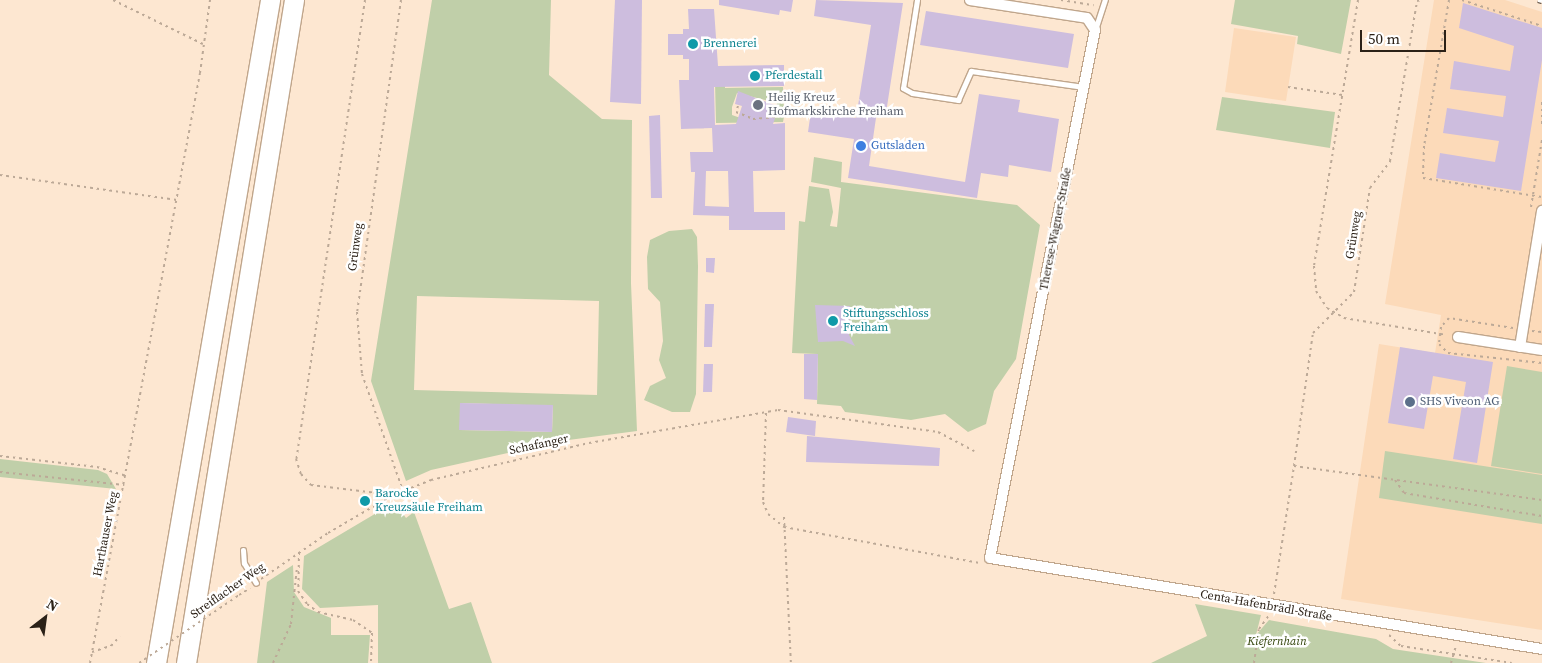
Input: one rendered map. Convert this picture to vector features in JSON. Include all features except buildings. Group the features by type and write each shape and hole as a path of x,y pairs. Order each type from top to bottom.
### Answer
{"highway":[{"path":"156,663 270,0"},
{"path":"186,663 294,0"}],"street":[{"path":"974,0 1087,18 1095,30"},
{"name":"Therese-Wagner-Straße","path":"990,558 1095,30"},
{"path":"1520,347 1542,211"},
{"path":"1458,337 1542,350"},
{"name":"Centa-Hafenbrädl-Straße","path":"990,558 1271,607 1542,649"}],"lane":[{"path":"917,0 903,88 912,93 958,100 970,71 1084,88"},
{"path":"1095,30 1105,0"},
{"path":"243,550 244,563 256,583"}],"path":[{"path":"113,0 204,45"},
{"path":"126,476 177,200 210,0"},
{"path":"365,0 296,459 300,474 311,485 393,495"},
{"name":"Grünweg","path":"401,0 357,312 362,374 403,491"},
{"path":"1061,0 1104,7"},
{"path":"1358,0 1314,273 1317,295 1332,312 1350,319 1458,337"},
{"name":"Grünweg","path":"1254,663 1259,629 1271,607 1313,333 1354,292 1370,188 1390,161 1416,1 1421,0"},
{"path":"1449,0 1424,146 1423,178 1542,197"},
{"path":"1462,0 1542,26"},
{"path":"1288,87 1342,95"},
{"path":"1542,102 1542,126"},
{"path":"738,106 736,112 753,118 797,115"},
{"path":"0,174 177,200"},
{"name":"Schafanger","path":"328,533 393,495 489,465 589,443 778,410 938,432 974,451"},
{"path":"766,413 763,502 768,514 784,527"},
{"name":"Harthauser Weg","path":"0,456 97,467 126,476 90,663"},
{"path":"1294,466 1542,500"},
{"path":"0,472 124,485"},
{"path":"1395,480 1404,493 1542,516"},
{"path":"784,517 791,663"},
{"name":"Streiflacher Weg","path":"139,663 328,533"},
{"path":"273,663 291,624 299,552"},
{"path":"299,552 298,590 307,604 318,612 353,620 372,633 371,663"},
{"path":"92,652 111,646 120,636"},
{"path":"1451,663 1458,636"}],"shaded area":[{"path":"1434,0 1505,0 1542,12 1542,630 1341,599 1379,344 1435,353 1441,315 1385,304"},
{"path":"1234,28 1296,37 1286,101 1225,92"}],"green space":[{"path":"432,0 551,0 549,75 602,119 632,120 631,283 637,431 561,441 431,470 406,481 371,381","holes":["417,296 599,301 597,395 414,390","460,403 553,406 552,432 460,430"]},
{"path":"1235,0 1351,0 1341,54 1297,44 1298,36 1231,24"},
{"path":"725,82 725,88 783,87 784,112 776,113 777,103 737,93 732,107 732,115 746,120 784,117 783,122 716,123 715,83"},
{"path":"1222,97 1335,112 1330,148 1216,130"},
{"path":"814,157 842,162 841,182 1017,205 1040,225 1016,359 994,391 986,424 968,432 945,414 911,420 845,412 841,406 817,404 818,354 792,353 799,221 805,222 809,186 829,189 833,212 830,226 837,227 841,188 811,182"},
{"path":"692,229 697,237 698,266 696,394 690,412 672,412 644,400 650,386 666,378 659,360 663,341 660,302 648,289 647,257 650,240 669,231"},
{"path":"1507,366 1542,372 1542,474 1491,466"},
{"path":"1385,451 1542,475 1542,524 1379,498"},
{"path":"0,459 98,470 107,474 116,489 0,477"},
{"path":"395,502 406,518 414,512 449,609 471,602 492,663 378,663 378,605 320,608 302,589 304,556"},
{"path":"293,565 294,592 304,607 331,618 331,635 370,635 368,663 257,663 267,582"},
{"name":"Kiefernhain","path":"1195,604 1261,615 1256,635 1269,620 1376,639 1393,649 1486,663 1151,663 1207,636"}],"railway":[{"path":"1538,0 1542,1"}],"place":[{"name":"Brennerei","path":"693,44"},
{"name":"Pferdestall","path":"755,76"},
{"name":"Heilig Kreuz Hofmarkskirche Freiham","path":"758,105"},
{"name":"Gutsladen","path":"861,146"},
{"name":"Stiftungsschloss Freiham","path":"833,321"},
{"name":"SHS Viveon AG","path":"1410,402"},
{"name":"Barocke Kreuzsäule Freiham","path":"365,501"}]}
